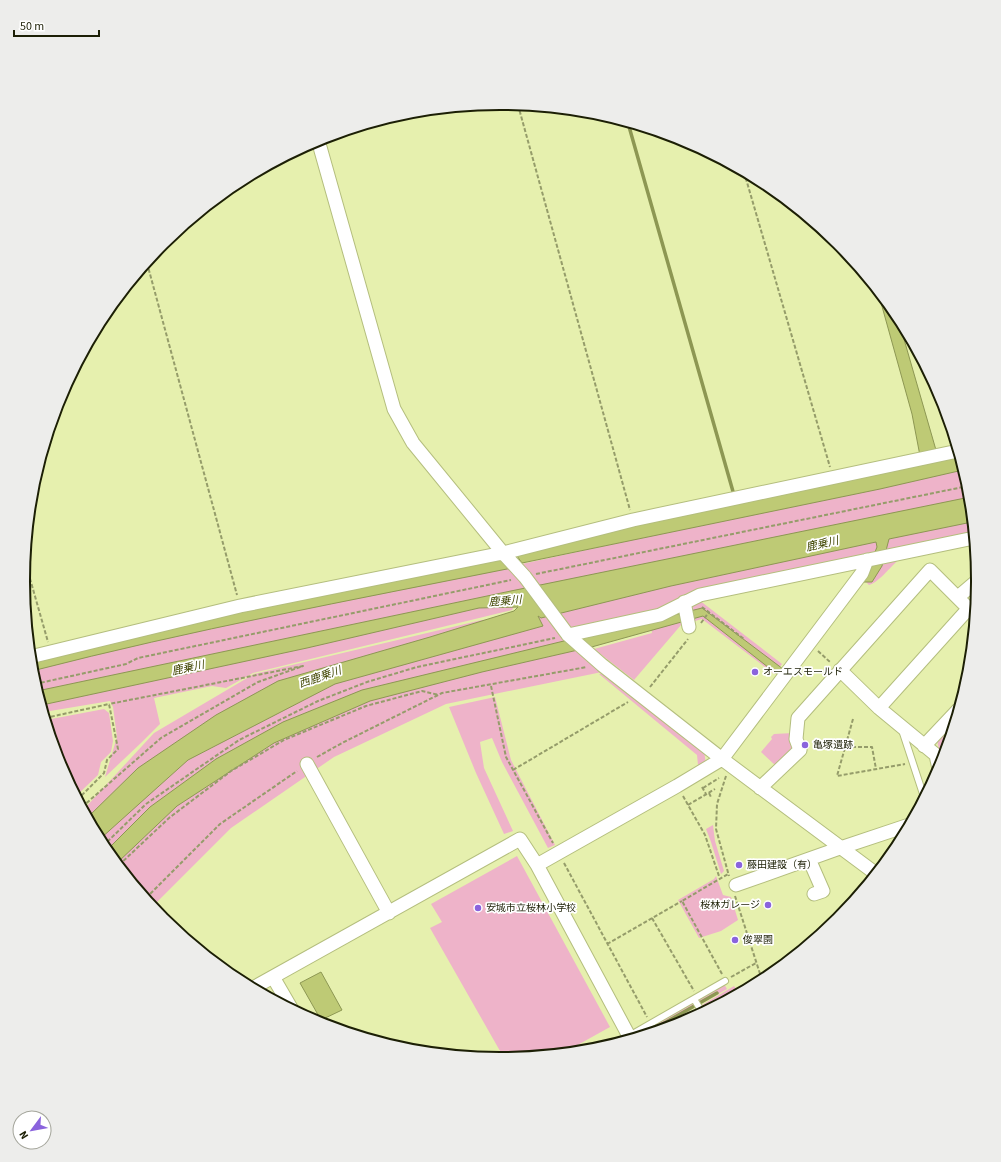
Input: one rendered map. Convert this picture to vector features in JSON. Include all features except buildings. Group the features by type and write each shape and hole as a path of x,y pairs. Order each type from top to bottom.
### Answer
{"street":[{"path":"320,146 394,409 413,443 503,553 525,576 571,638 602,665 722,759 872,870"},
{"path":"36,655 51,653 240,606 503,553 632,520 953,452"},
{"path":"571,638 660,615 689,618 700,594 969,539"},
{"path":"537,865 722,759 809,642 862,573 875,559"},
{"path":"760,788 800,750 796,739 798,718 930,570 970,610"},
{"path":"958,597 971,586"},
{"path":"879,708 970,614"},
{"path":"840,670 879,708 936,755 936,757"},
{"path":"924,746 949,723"},
{"path":"307,764 389,913"},
{"path":"736,885 901,827"},
{"path":"259,985 520,839 537,865 624,1035"},
{"path":"809,859 823,891 814,894"},
{"path":"273,977 286,1000"}],"lane":[{"path":"901,726 921,790"},
{"path":"641,1030 725,981"},
{"path":"696,998 699,1008"}],"path":[{"path":"520,111 632,520"},
{"path":"746,180 833,478"},
{"path":"149,269 240,606"},
{"path":"41,683 126,664 138,658 525,576 962,487"},
{"path":"30,579 51,653"},
{"path":"689,618 702,621 709,612"},
{"path":"646,693 689,618 709,612"},
{"path":"709,612 744,639"},
{"path":"108,841 146,804 239,740 318,701 367,682 417,667 571,638"},
{"path":"809,642 840,670"},
{"path":"150,894 220,824 307,764 342,743 440,695 602,665"},
{"path":"50,717 303,666 258,682 161,738 86,803"},
{"path":"491,686 506,757 553,843"},
{"path":"123,861 168,818 230,771 284,740 366,706 422,692 440,695"},
{"path":"514,770 628,702"},
{"path":"82,795 104,773 107,760 118,749 109,704"},
{"path":"853,719 837,776 912,763"},
{"path":"846,747 872,747 876,769"},
{"path":"703,788 719,778"},
{"path":"701,784 712,797"},
{"path":"677,786 705,835 720,879"},
{"path":"688,805 715,789"},
{"path":"560,857 651,1024"},
{"path":"607,944 729,874"},
{"path":"682,901 725,981 756,963"},
{"path":"652,918 696,998"}],"shaded area":[{"path":"956,465 962,489 969,535 663,610 569,629 522,564 843,494"},
{"path":"502,554 527,586 512,610 253,673 226,688 212,686 154,698 160,724 105,777 117,737 113,707 110,701 49,711 36,656"},
{"path":"902,557 882,577 873,583 869,585 863,579 874,562"},
{"path":"699,600 782,664 774,674 702,619 681,625 634,680 594,649 652,633 650,620"},
{"path":"545,614 602,672 446,704 334,757 231,828 157,902 127,867 109,842 87,805 154,733 254,674 482,620"},
{"path":"603,673 704,750 706,765 692,772 698,765 697,755 599,674"},
{"path":"495,697 511,760 555,845 548,848 502,762 492,738 480,742 484,768 513,831 504,834 476,773 449,707"},
{"path":"104,709 109,713 113,741 111,752 101,762 98,775 80,792 66,761 51,719"},
{"path":"947,730 940,749 937,740"},
{"path":"793,733 794,748 776,766 761,752 772,739 771,737 774,734"},
{"path":"713,825 715,841 724,871 721,874 706,829"},
{"path":"517,856 610,1027 579,1044 501,1052 430,928 442,922 431,904"},
{"path":"716,876 723,895 731,897 738,920 721,931 699,938 678,900 714,879"},
{"path":"724,984 727,989 676,1018 645,1029"},
{"path":"734,986 736,988 709,1003 693,1010"}],"water":[{"path":"882,306 904,340 938,457 953,454 958,471 880,489 522,563 517,556 690,511 921,461 912,414"},
{"path":"964,498 967,523 889,539 882,566 872,582 863,582 877,547 876,542 671,586 541,618 538,616 543,626 335,684 188,760 105,835 92,813 138,768 216,715 278,681 430,637 514,611 518,607 479,608 307,648 46,704 43,690 506,592"},
{"path":"503,556 512,568 212,629 38,669 37,659 163,627"},
{"path":"702,608 783,669 778,675 703,616 588,648 578,639"},
{"path":"568,640 578,650 482,672 370,701 274,743 177,806 121,859 112,845 150,807 216,759 283,722 362,690"},
{"path":"321,972 342,1010 325,1018 318,1015 300,983"}],"waterway":[{"path":"630,129 734,495"},
{"path":"668,1021 717,993"}],"place":[{"name":"オーエスモールド","path":"755,672"},
{"name":"亀塚遺跡","path":"805,745"},
{"name":"藤田建設（有）","path":"739,865"},
{"name":"桜林ガレージ","path":"768,905"},
{"name":"安城市立桜林小学校","path":"478,908"},
{"name":"俊翠園","path":"735,940"}],"water label":[{"name":"鹿乗川","path":"822,544"},
{"name":"鹿乗川","path":"505,601"},
{"name":"鹿乗川","path":"188,668"},
{"name":"西鹿乗川","path":"320,677"}]}
